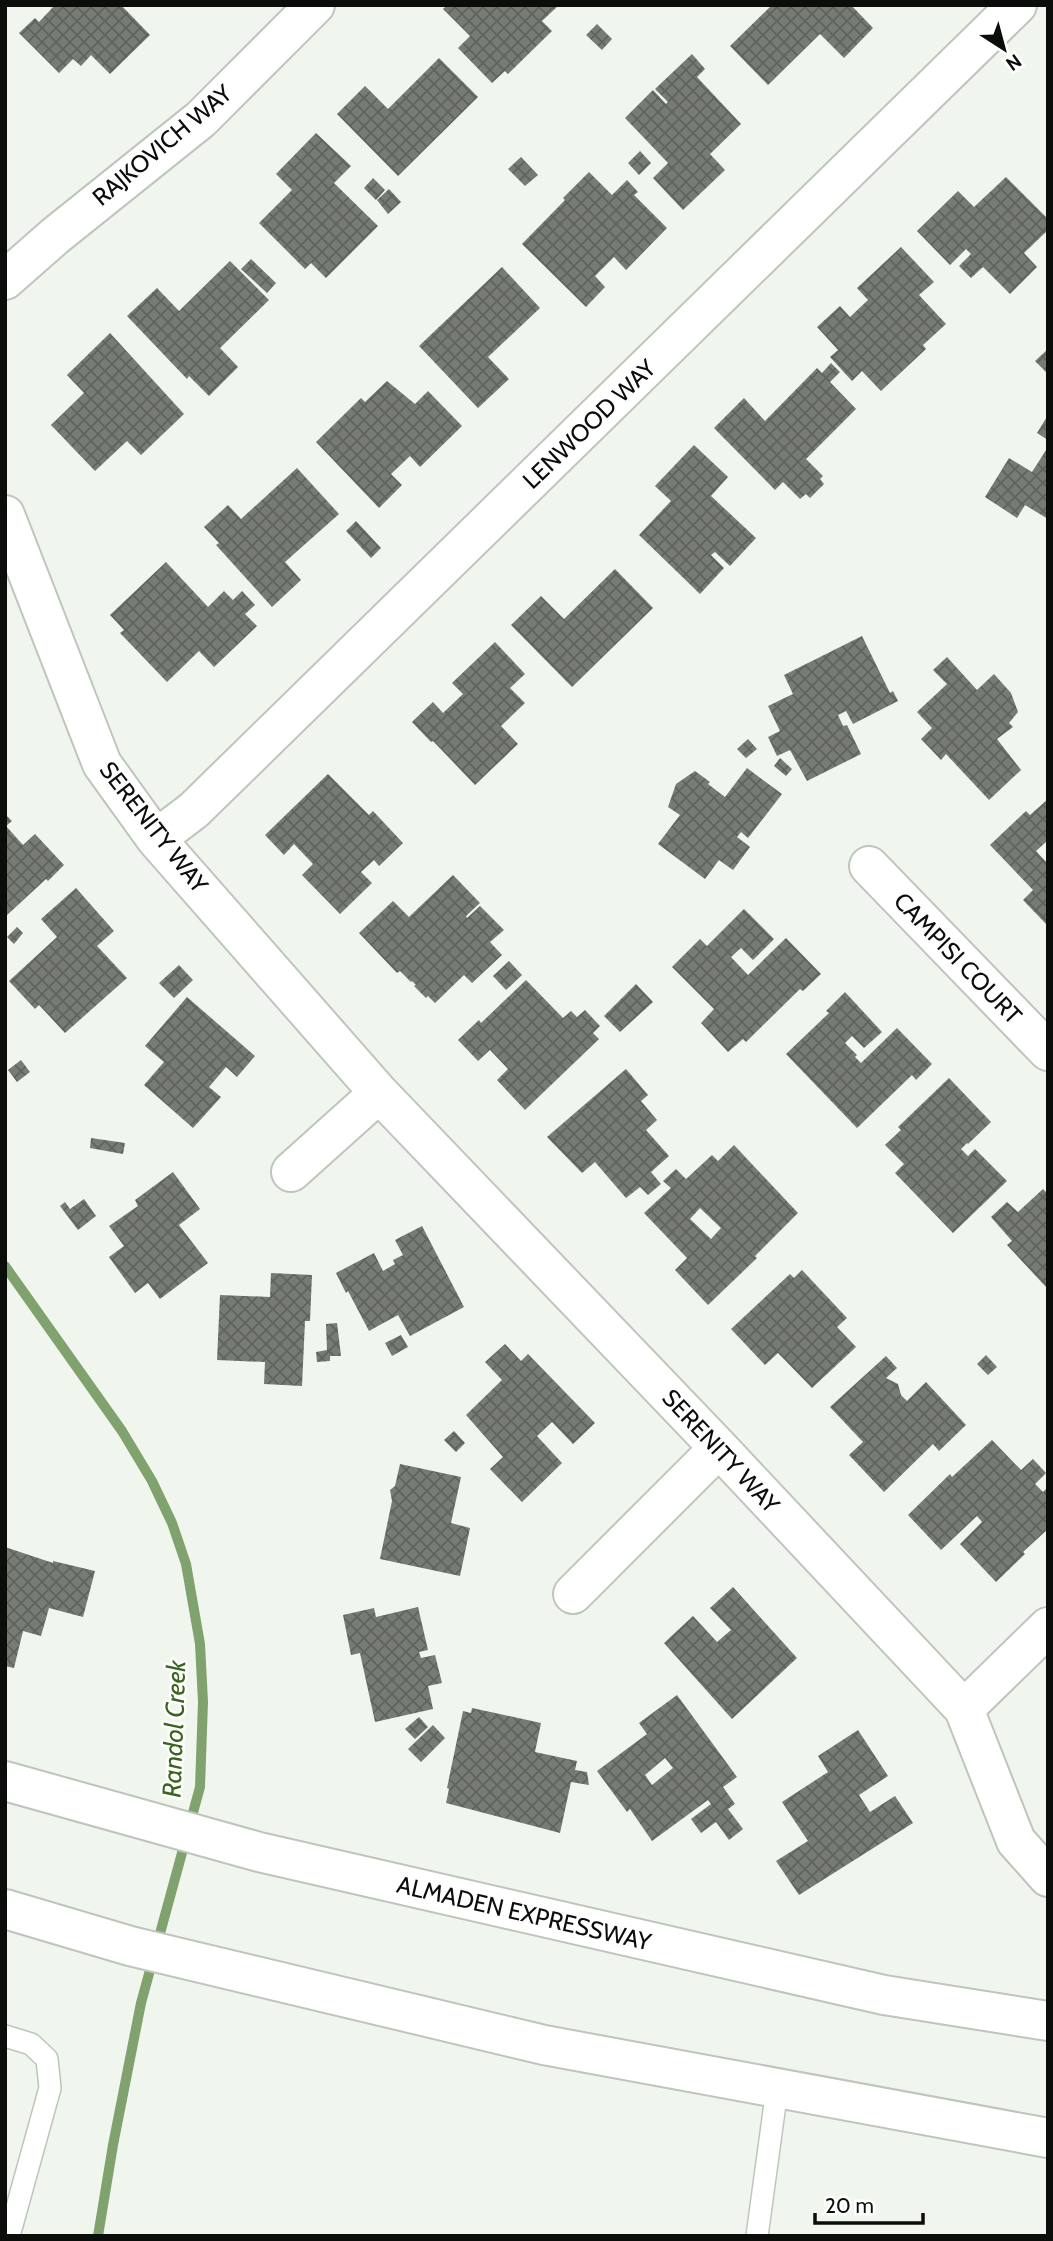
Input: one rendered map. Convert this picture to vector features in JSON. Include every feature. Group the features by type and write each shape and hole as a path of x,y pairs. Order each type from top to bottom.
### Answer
{"street":[{"name":"RAJKOVICH WAY","path":"5,280 116,185 201,119 315,5"},
{"name":"LENWOOD WAY","path":"156,839 194,810 1017,5"},
{"name":"SERENITY WAY","path":"5,515 102,764 156,839 379,1093 964,1709 1016,1841 1048,1877"},
{"name":"CAMPISI COURT","path":"869,866 1048,1051"},
{"path":"291,1172 379,1093"},
{"path":"573,1594 719,1448"},
{"path":"964,1709 1048,1627"},
{"name":"ALMADEN EXPRESSWAY","path":"5,1781 226,1843 884,1995 1048,2021"},
{"path":"5,1909 130,1945 544,2045 1048,2138"}],"lane":[{"path":"5,2036 31,2044 47,2059 50,2088 9,2236"},
{"path":"757,2236 777,2089"}],"building":[{"path":"55,5 121,5 150,35 110,74 91,55 81,66 73,59 59,73 19,33 35,18 39,22"},
{"path":"447,5 559,5 542,21 552,31 508,74 505,71 492,83 458,48 470,36 443,9"},
{"path":"772,5 851,5 873,28 844,58 820,34 768,85 730,46"},
{"path":"597,24 612,39 602,50 586,35"},
{"path":"692,54 705,69 697,77 741,124 710,154 725,170 683,210 653,178 668,163 625,118 653,90 666,104 668,102 655,89"},
{"path":"439,58 478,97 398,176 337,114 365,86 388,109"},
{"path":"316,133 351,166 334,183 378,226 326,278 311,263 305,269 259,223 292,190 276,174"},
{"path":"640,151 651,163 639,175 628,163"},
{"path":"521,157 538,175 525,186 508,169"},
{"path":"589,172 612,195 627,180 638,192 634,195 667,228 626,270 614,257 595,276 605,287 586,307 522,244"},
{"path":"1006,177 1048,219 1048,230 1024,253 1037,267 1010,294 983,267 971,278 959,266 971,254 966,249 950,265 917,231 958,191 974,207"},
{"path":"373,178 385,190 376,200 364,188"},
{"path":"389,189 401,202 388,214 377,200"},
{"path":"901,247 934,282 919,295 946,324 923,345 926,349 881,391 862,371 852,381 830,357 838,350 817,327 840,306 850,317 868,300 857,288"},
{"path":"251,259 276,283 267,293 241,269"},
{"path":"230,261 269,300 220,348 238,367 209,396 189,376 187,379 127,316 157,288 179,311"},
{"path":"502,267 540,308 488,357 509,379 478,408 419,346"},
{"path":"110,333 184,414 141,455 127,441 95,471 51,425 84,393 67,375"},
{"path":"1048,349 1048,374 1035,361"},
{"path":"831,363 840,372 830,382 856,409 806,459 823,476 820,479 824,484 810,498 806,494 800,499 783,482 775,490 714,428 744,398 765,421 817,368 822,373"},
{"path":"387,381 415,404 428,391 462,426 420,467 410,456 391,474 402,485 379,508 316,442 361,398 365,402"},
{"path":"1048,415 1048,440 1037,433"},
{"path":"694,445 728,477 711,496 756,538 730,566 715,552 711,555 724,568 700,594 639,535 671,501 655,486"},
{"path":"1048,447 1048,519 1025,505 1017,518 985,497 1009,458 1032,472"},
{"path":"297,468 339,514 285,562 301,580 272,607 216,545 219,543 204,527 228,505 241,519"},
{"path":"356,521 381,548 371,558 346,531"},
{"path":"166,562 208,607 224,591 233,600 242,591 255,605 245,614 257,626 214,667 199,651 167,682 120,633 124,630 110,615"},
{"path":"615,569 653,608 572,687 511,625 541,596 564,619"},
{"path":"862,636 890,693 893,691 898,701 853,724 846,711 838,715 843,726 847,725 861,754 807,781 790,750 777,756 768,737 780,731 768,706 793,694 784,675"},
{"path":"495,642 525,674 510,688 525,703 501,726 518,744 475,785 412,722 433,702 443,713 463,694 452,683"},
{"path":"947,657 977,690 994,674 1011,693 1018,712 1009,723 1013,727 997,739 1021,770 989,800 946,754 941,760 921,739 932,728 917,712 947,684 933,670"},
{"path":"748,739 757,749 746,758 737,749"},
{"path":"780,758 792,769 786,776 774,766"},
{"path":"747,768 782,794 748,838 741,832 737,837 750,847 733,870 719,860 705,879 658,844 680,815 668,807 676,784 695,771 725,797"},
{"path":"328,774 369,815 373,811 403,843 379,866 374,860 361,872 372,883 340,914 302,875 313,864 294,844 284,855 265,835"},
{"path":"1048,799 1048,844 1046,842 1036,851 1048,864 1048,926 1023,900 1033,890 990,845 1026,811 1030,815"},
{"path":"5,814 12,821 6,826 23,845 35,834 64,865 5,917"},
{"path":"453,875 480,903 467,918 480,906 504,930 490,942 502,955 472,983 464,975 435,1003 428,996 426,998 400,971 397,973 359,933 393,901 409,917"},
{"path":"76,888 114,931 97,946 127,978 65,1033 39,1005 35,1009 9,981 57,937 41,919"},
{"path":"744,909 774,939 753,960 741,948 731,957 748,975 786,938 821,974 803,991 800,989 746,1042 743,1039 728,1052 701,1023 714,1009 672,967 700,939 707,946"},
{"path":"17,927 23,933 14,944 7,937"},
{"path":"509,961 522,975 506,990 493,976"},
{"path":"179,965 193,980 174,998 159,983"},
{"path":"526,980 563,1018 571,1011 577,1017 585,1010 600,1026 593,1033 599,1039 525,1110 497,1080 508,1069 490,1050 478,1061 458,1040 479,1020 481,1023"},
{"path":"636,984 653,1002 620,1032 604,1016"},
{"path":"845,992 882,1032 864,1048 852,1036 845,1043 861,1063 897,1028 932,1064 916,1080 912,1075 857,1128 786,1054 829,1013 826,1011"},
{"path":"187,997 255,1056 237,1077 226,1067 209,1087 221,1097 193,1128 144,1085 164,1062 145,1046"},
{"path":"21,1060 30,1072 17,1082 8,1070"},
{"path":"626,1069 648,1095 641,1101 657,1120 646,1130 669,1156 651,1172 661,1184 648,1195 640,1187 626,1198 595,1162 582,1173 547,1137"},
{"path":"949,1078 991,1122 961,1149 968,1156 975,1149 1007,1181 953,1233 895,1173 904,1164 885,1145 901,1130 898,1127"},
{"path":"91,1138 125,1143 123,1154 90,1148"},
{"path":"734,1145 798,1213 755,1256 757,1258 708,1305 675,1270 687,1258 644,1213 671,1188 663,1181 676,1169 686,1179 712,1155 718,1161","holes":["700,1208 721,1228 711,1239 690,1219"]},
{"path":"173,1172 200,1209 179,1225 208,1263 160,1299 148,1283 135,1293 109,1257 124,1246 109,1226 138,1206 135,1200"},
{"path":"1043,1189 1048,1194 1046,1287 1007,1245 1012,1241 991,1217 1007,1202 1018,1212"},
{"path":"84,1199 96,1216 78,1230 60,1206 65,1202 70,1209"},
{"path":"422,1226 464,1307 410,1336 398,1315 369,1331 336,1273 374,1253 383,1271 395,1264 393,1260 403,1255 395,1240"},
{"path":"802,1270 847,1318 837,1327 856,1347 812,1388 778,1353 765,1365 731,1329 790,1274 794,1278"},
{"path":"271,1273 312,1275 310,1321 305,1321 302,1386 264,1384 265,1362 217,1360 220,1295 270,1297"},
{"path":"337,1323 341,1356 330,1356 330,1361 317,1362 316,1352 327,1350 326,1324"},
{"path":"401,1335 408,1347 392,1356 385,1343"},
{"path":"505,1344 521,1361 528,1354 595,1423 573,1444 552,1422 537,1436 562,1463 522,1502 490,1469 503,1457 466,1415 502,1380 485,1362"},
{"path":"986,1355 997,1367 988,1375 977,1364"},
{"path":"886,1356 897,1368 886,1378 898,1384 901,1395 907,1401 926,1382 966,1425 939,1451 933,1444 884,1492 849,1455 863,1442 830,1407"},
{"path":"454,1431 465,1443 456,1452 444,1440"},
{"path":"992,1440 1021,1470 1033,1459 1046,1473 1035,1484 1043,1492 1048,1487 1048,1529 996,1582 960,1544 982,1522 977,1516 941,1550 908,1515 950,1474 952,1477"},
{"path":"400,1464 461,1477 451,1523 470,1528 460,1576 380,1559 392,1501 390,1490 395,1486"},
{"path":"5,1547 53,1563 95,1571 83,1617 49,1608 41,1636 23,1631 14,1668 5,1666"},
{"path":"733,1587 797,1658 732,1719 664,1643 693,1616 717,1642 731,1630 710,1608"},
{"path":"418,1607 428,1650 419,1652 421,1658 435,1655 442,1683 428,1686 433,1709 375,1722 360,1653 351,1655 343,1615 374,1608 376,1617"},
{"path":"677,1695 737,1777 723,1787 735,1804 728,1809 743,1829 729,1840 716,1822 701,1833 691,1819 711,1804 708,1800 652,1841 630,1809 627,1812 597,1771 647,1734 639,1723","holes":["665,1758 673,1768 652,1785 645,1775"]},
{"path":"472,1708 541,1723 535,1752 577,1761 575,1770 587,1772 589,1785 571,1782 560,1833 446,1803 463,1711 471,1713"},
{"path":"419,1717 428,1727 415,1739 405,1729"},
{"path":"433,1725 445,1738 421,1762 408,1749"},
{"path":"858,1730 888,1776 859,1795 870,1812 895,1796 913,1823 799,1895 776,1861 808,1841 782,1802 828,1772 818,1756"}],"waterway":[{"name":"Randol Creek","path":"5,1266 122,1431 152,1481 172,1523 186,1564 200,1644 203,1702 200,1787 141,2003 98,2236"}]}
